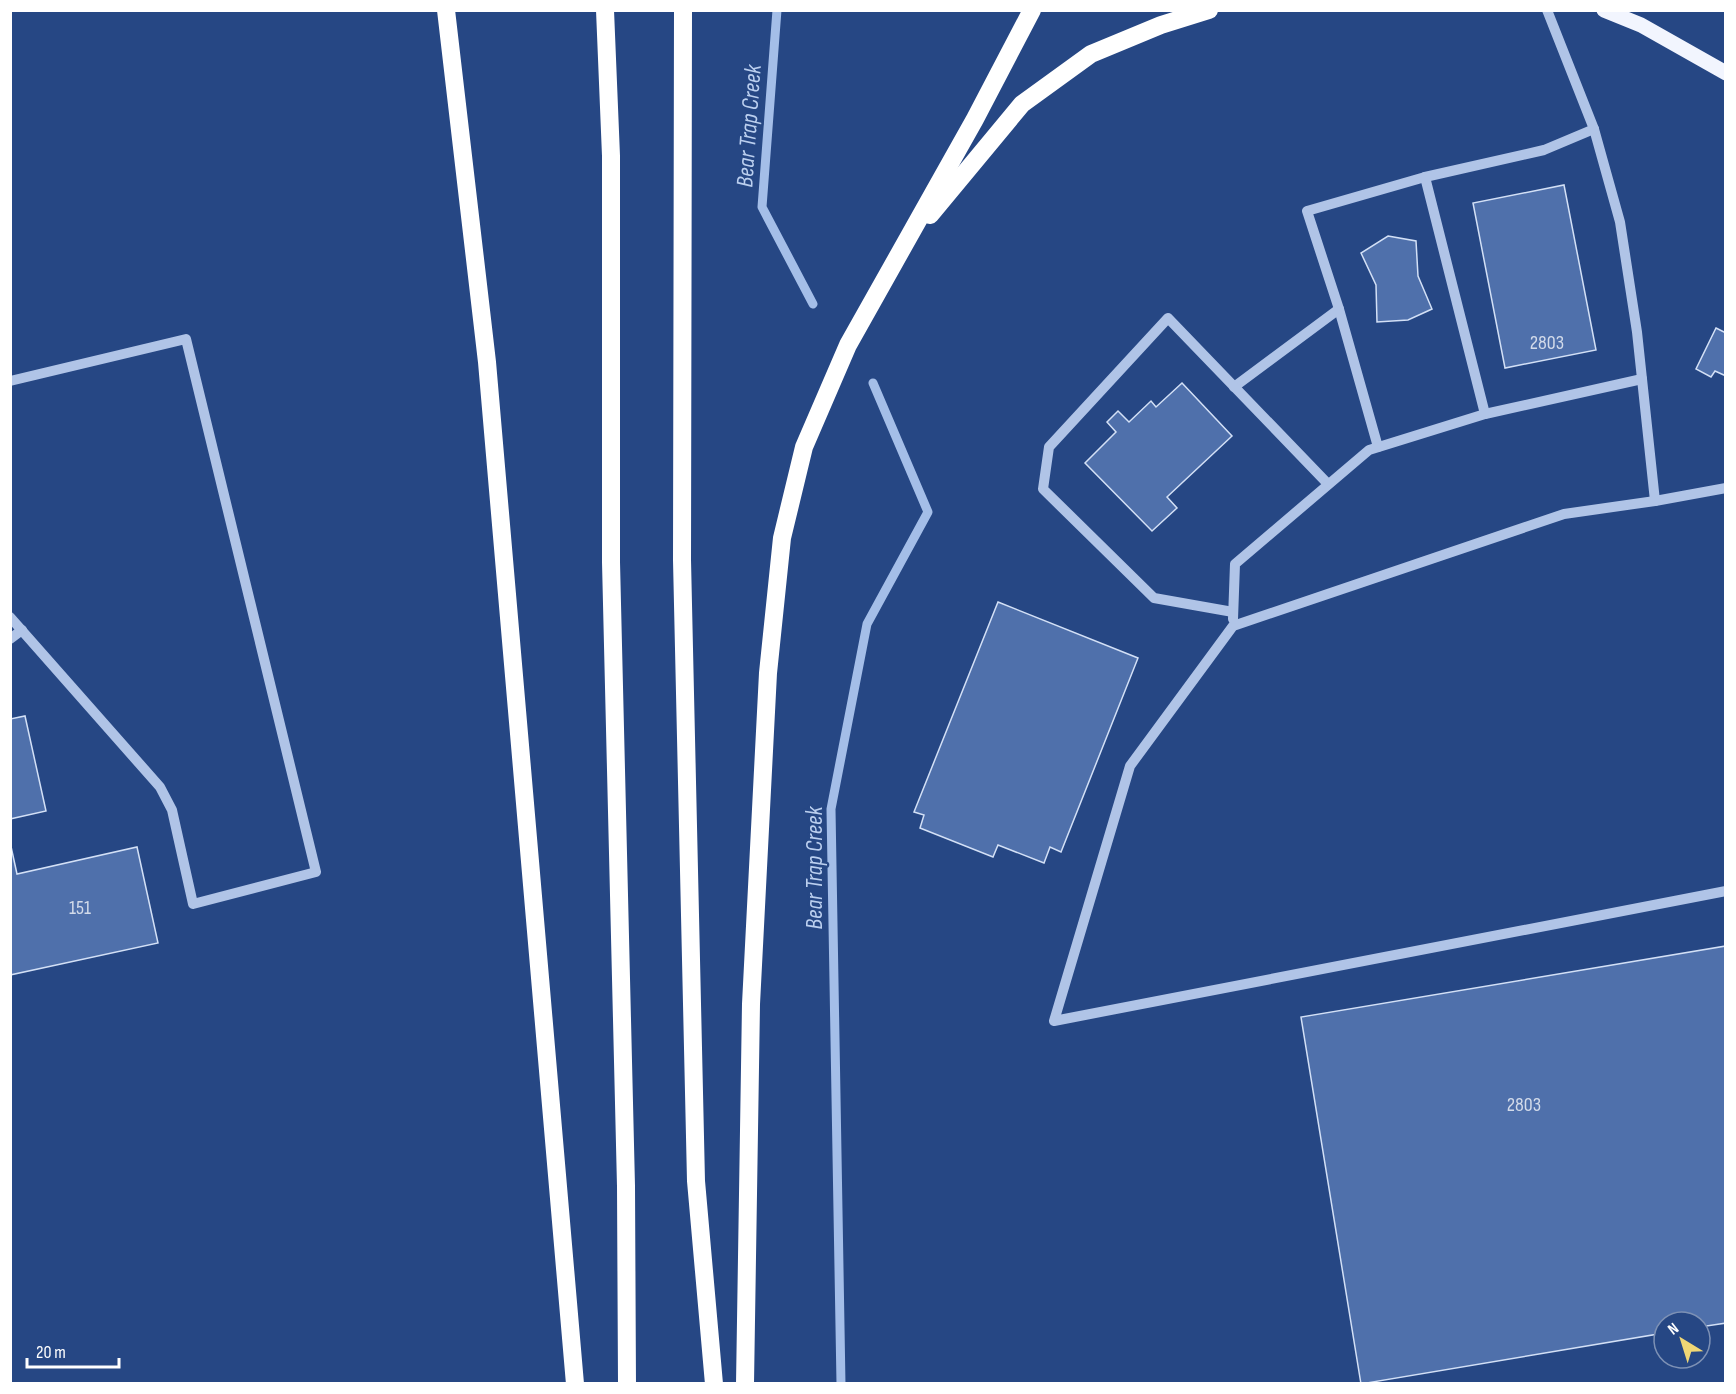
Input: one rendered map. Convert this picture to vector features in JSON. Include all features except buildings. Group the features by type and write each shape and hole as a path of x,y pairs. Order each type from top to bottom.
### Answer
{"highway":[{"path":"446,10 487,362 575,1383"},
{"path":"605,10 611,156 611,562 626,1186 627,1383"},
{"path":"683,10 682,560 696,1181 714,1383"},
{"path":"745,1383 751,1004 768,673 782,538 804,447 848,345 975,120 1032,10"},
{"path":"897,256 1022,104 1091,54 1161,25 1209,10"}],"main road":[{"path":"1604,10 1641,25 1725,73"}],"lane":[{"path":"1547,10 1594,129 1620,222 1637,332 1655,501"},
{"path":"1378,447 1339,309 1307,211 1425,177 1544,150 1594,129"},
{"path":"1425,177 1485,414"},
{"path":"1234,387 1339,309"},
{"path":"1233,612 1154,598 1043,489 1049,447 1168,318 1328,484"},
{"path":"10,381 186,339 316,872 194,904 172,810 160,787 10,617"},
{"path":"1233,626 1235,564 1369,450 1485,414 1642,379"},
{"path":"1725,488 1564,514 1233,626 1130,766 1054,1022 1725,891"},
{"path":"10,639 22,630"}],"waterway":[{"name":"Bear Trap Creek","path":"777,10 762,207 813,304"},
{"name":"Bear Trap Creek","path":"841,1384 831,809 867,624 928,512 873,383"}]}
